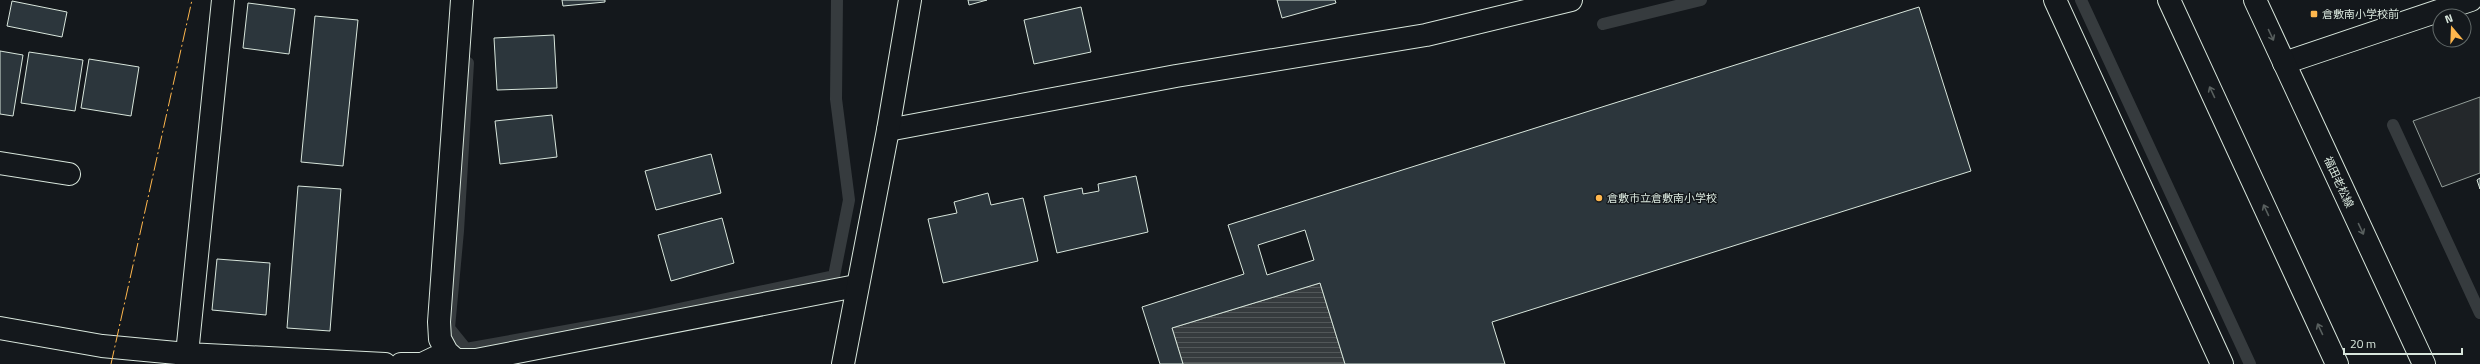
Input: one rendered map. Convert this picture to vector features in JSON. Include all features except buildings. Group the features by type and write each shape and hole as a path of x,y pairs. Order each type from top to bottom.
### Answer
{"street":[{"path":"187,354 223,0"},
{"path":"462,0 439,322 440,339 446,352 456,360 476,360 856,286"},
{"path":"843,364 856,286 888,130 910,0"},
{"path":"888,130 1176,76 1426,35 1571,0"},
{"path":"2055,0 2222,364"},
{"path":"2170,0 2337,364"},
{"name":"福田老松線","path":"2255,0 2424,364"},
{"path":"2284,63 2443,4 2471,0"},
{"path":"0,163 69,174"},
{"path":"0,328 102,346 187,354 385,364"},
{"path":"401,364 422,364 446,352"}],"shaded area":[{"path":"2480,97 2480,173 2442,187 2413,121"},
{"path":"1320,283 1345,364 1183,364 1172,328"}],"waterway":[{"path":"468,63 458,231 449,328 466,349 632,319 834,276 849,200 836,99 837,0"},
{"path":"1603,24 1701,0"},
{"path":"2081,0 2250,364"},
{"path":"2393,125 2480,313"}],"power":[{"path":"111,364 192,0"}],"place":[{"name":"倉敷南小学校前","path":"2314,14"},
{"name":"倉敷市立倉敷南小学校","path":"1599,198"}]}
